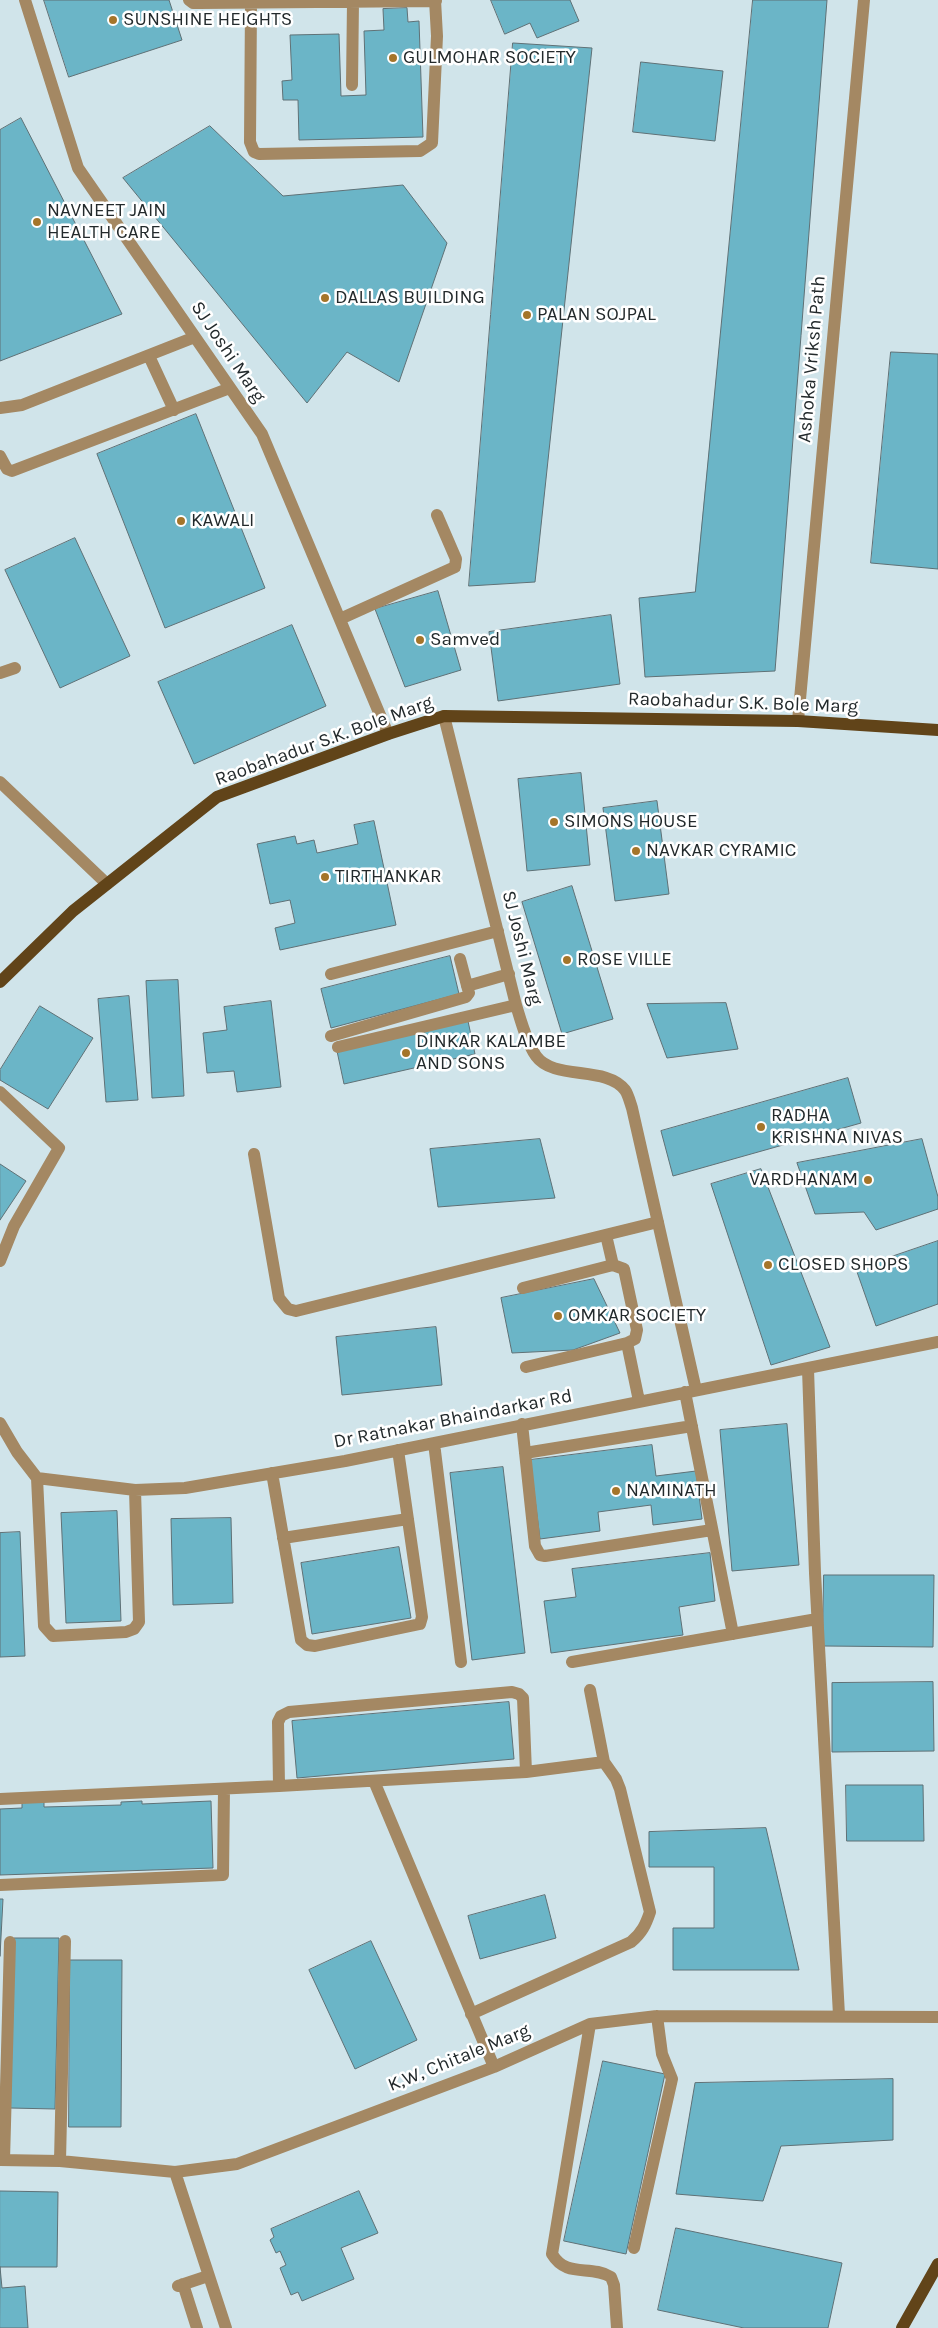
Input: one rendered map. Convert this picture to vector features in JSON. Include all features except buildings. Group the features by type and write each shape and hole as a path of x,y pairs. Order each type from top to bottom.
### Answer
{"main road":[{"name":"Raobahadur S.K. Bole Marg","path":"0,982 73,911 217,797 388,734 444,716 798,721 938,730"},
{"path":"902,2328 938,2264"}],"street":[{"name":"SJ Joshi Marg","path":"25,0 78,168 262,434 388,734"},
{"path":"190,0 193,3 436,0 437,36 432,143 420,151 259,154 254,152 250,142 251,3"},
{"name":"Ashoka Vriksh Path","path":"798,721 864,0"},
{"path":"352,85 353,1"},
{"path":"0,408 22,405 195,337"},
{"path":"149,356 174,410"},
{"path":"0,456 7,469 12,471 230,388"},
{"path":"340,619 455,567 456,559 437,515"},
{"path":"0,673 14,668"},
{"name":"SJ Joshi Marg","path":"444,716 516,1005 530,1044 537,1057 555,1068 613,1080 625,1090 632,1108 658,1222 691,1391 692,1426 733,1634"},
{"path":"0,782 107,884"},
{"path":"331,974 498,931"},
{"path":"460,959 469,993 466,997 334,1041 516,1005"},
{"path":"467,986 509,974"},
{"path":"0,1092 59,1148 14,1226 0,1261"},
{"path":"254,1154 279,1298 288,1309 296,1311 658,1222"},
{"path":"606,1235 613,1264"},
{"path":"523,1288 613,1264 624,1269 637,1330 635,1339 627,1343 526,1367"},
{"name":"Dr Ratnakar Bhaindarkar Rd","path":"37,1478 135,1490 185,1488 398,1450 938,1342"},
{"path":"627,1343 639,1401"},
{"path":"808,1368 817,1618 839,2015"},
{"path":"0,1423 17,1452 37,1478 44,1626 53,1636 126,1632 134,1629 140,1622 135,1490"},
{"path":"522,1424 535,1546 540,1555 545,1556 712,1530"},
{"path":"525,1454 692,1426"},
{"path":"434,1443 461,1662"},
{"path":"272,1473 301,1640 307,1645 315,1646 420,1624 422,1617 398,1450"},
{"path":"284,1538 408,1519"},
{"path":"572,1662 817,1618"},
{"path":"472,2014 631,1942 640,1934 645,1926 650,1912 620,1788 616,1778 604,1762 590,1690"},
{"path":"279,1786 278,1722 281,1716 289,1712 512,1692 519,1694 523,1698 526,1772"},
{"path":"0,1799 526,1772 604,1762"},
{"path":"374,1781 494,2067"},
{"path":"0,1885 224,1875 224,1789"},
{"path":"60,2161 65,1941"},
{"path":"2,2160 10,1942"},
{"name":"K,W, Chitale Marg","path":"2,2160 60,2161 175,2172 237,2164 494,2067 590,2024 657,2016 839,2015 938,2017"},
{"path":"634,2248 672,2079 662,2054 657,2016"},
{"path":"590,2024 552,2254 557,2262 566,2269 604,2272 611,2277 614,2285 617,2328"},
{"path":"175,2172 224,2328"},
{"path":"197,2328 181,2285 208,2276"}],"place":[{"name":"SUNSHINE HEIGHTS","path":"113,20"},
{"name":"GULMOHAR SOCIETY","path":"393,58"},
{"name":"NAVNEET JAIN HEALTH CARE","path":"37,222"},
{"name":"DALLAS BUILDING","path":"325,298"},
{"name":"PALAN SOJPAL","path":"527,315"},
{"name":"KAWALI","path":"181,521"},
{"name":"Samved","path":"420,640"},
{"name":"SIMONS HOUSE","path":"554,822"},
{"name":"NAVKAR CYRAMIC","path":"636,851"},
{"name":"TIRTHANKAR","path":"325,877"},
{"name":"ROSE VILLE","path":"567,960"},
{"name":"DINKAR KALAMBE AND SONS","path":"406,1053"},
{"name":"RADHA KRISHNA NIVAS","path":"761,1127"},
{"name":"VARDHANAM","path":"868,1180"},
{"name":"CLOSED SHOPS","path":"768,1265"},
{"name":"OMKAR SOCIETY","path":"558,1316"},
{"name":"NAMINATH","path":"616,1491"}]}
